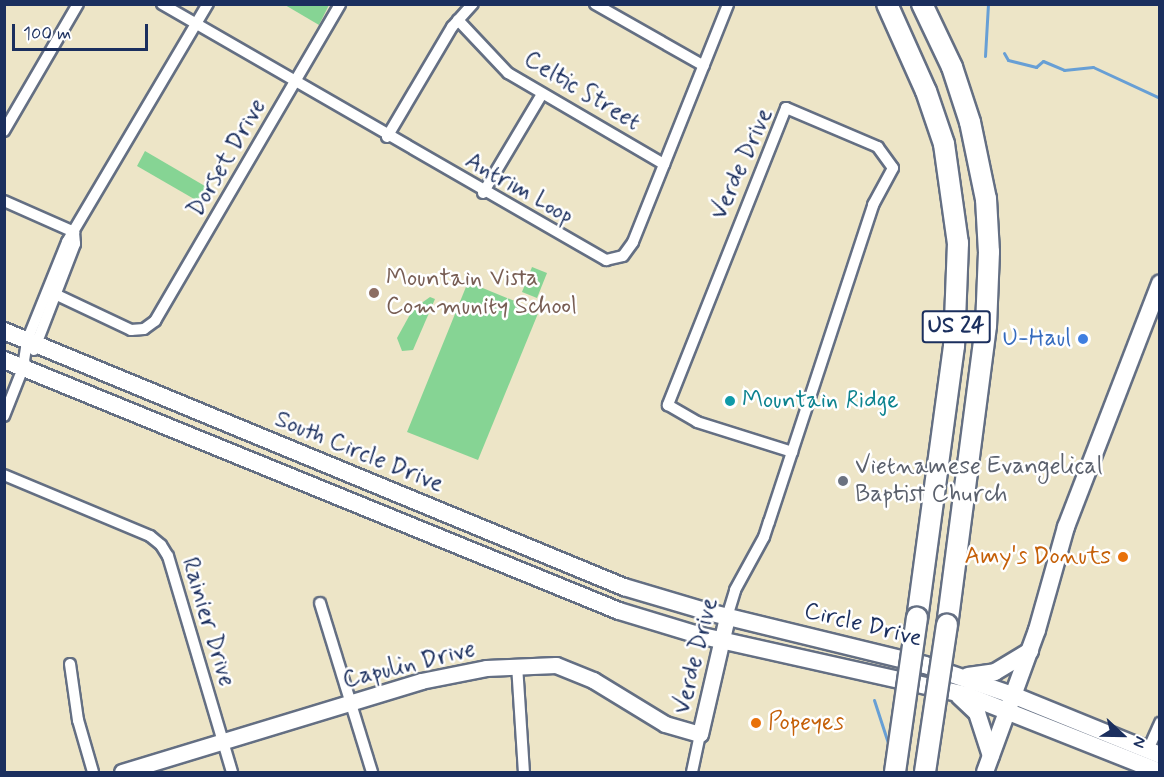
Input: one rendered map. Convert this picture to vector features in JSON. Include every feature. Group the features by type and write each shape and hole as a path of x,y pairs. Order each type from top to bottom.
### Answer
{"highway":[{"path":"881,4 906,42"},
{"name":"US 24","path":"887,4 926,91 949,165 959,275 954,346 895,772"},
{"name":"US 24","path":"922,4 952,67 970,122 986,199 989,252 986,326 947,625 925,772"}],"main road":[{"path":"985,772 1030,651 1066,527 1160,284"},
{"name":"South Circle Drive","path":"4,331 624,587 698,609"},
{"name":"South Circle Drive","path":"4,360 619,611 698,635"},
{"name":"Circle Drive","path":"698,609 864,648 958,675 1012,704"},
{"name":"Circle Drive","path":"698,635 1012,704"},
{"path":"958,675 995,672 1030,651"},
{"path":"953,692 977,713 991,756"},
{"path":"1012,704 1154,752"},
{"path":"1012,704 1160,772"}],"street":[{"path":"4,131 78,4"},
{"name":"Antrim Loop","path":"162,4 295,84 594,256 615,260 633,242 728,4"},
{"path":"4,416 32,343 60,255 208,4"},
{"name":"Dorset Drive","path":"57,295 123,327 144,329 155,321 340,4"},
{"path":"387,137 458,20 473,4"},
{"path":"595,4 704,66"},
{"name":"Celtic Street","path":"458,20 508,73 664,164"},
{"path":"483,193 542,94"},
{"name":"Verde Drive","path":"692,772 721,640 735,590 764,537 792,452 873,205 893,168 878,147 786,108 668,405 697,422 792,452"},
{"path":"4,201 74,232"},
{"path":"32,343 57,295 75,244 74,232"},
{"name":"Rainier Drive","path":"4,475 150,536 161,545 168,556 232,772"},
{"path":"320,603 372,772"},
{"path":"70,664 78,720 93,772"},
{"name":"Capulin Drive","path":"122,772 444,675 517,666 556,665 593,680 665,724 700,734"},
{"path":"517,666 524,772"},
{"path":"1154,752 1160,723"}],"green space":[{"path":"285,5 329,5 319,25"},
{"path":"145,151 210,189 207,198 201,203 137,166"},
{"path":"532,267 547,273 537,298 522,292"},
{"path":"468,282 539,311 478,460 407,432"},
{"path":"430,297 435,299 413,350 402,351 397,338 413,309"}],"waterway":[{"path":"985,56 988,4"},
{"path":"1004,53 1008,60 1036,67 1043,61 1064,70 1093,67 1160,98"},
{"path":"874,700 890,749"}],"place":[{"name":"Mountain Vista Community School","path":"374,293"},
{"name":"U-Haul","path":"1083,339"},
{"name":"Mountain Ridge","path":"730,401"},
{"name":"Vietnamese Evangelical Baptist Church","path":"843,481"},
{"name":"Amy's Donuts","path":"1123,557"},
{"name":"Popeyes","path":"756,723"}]}
